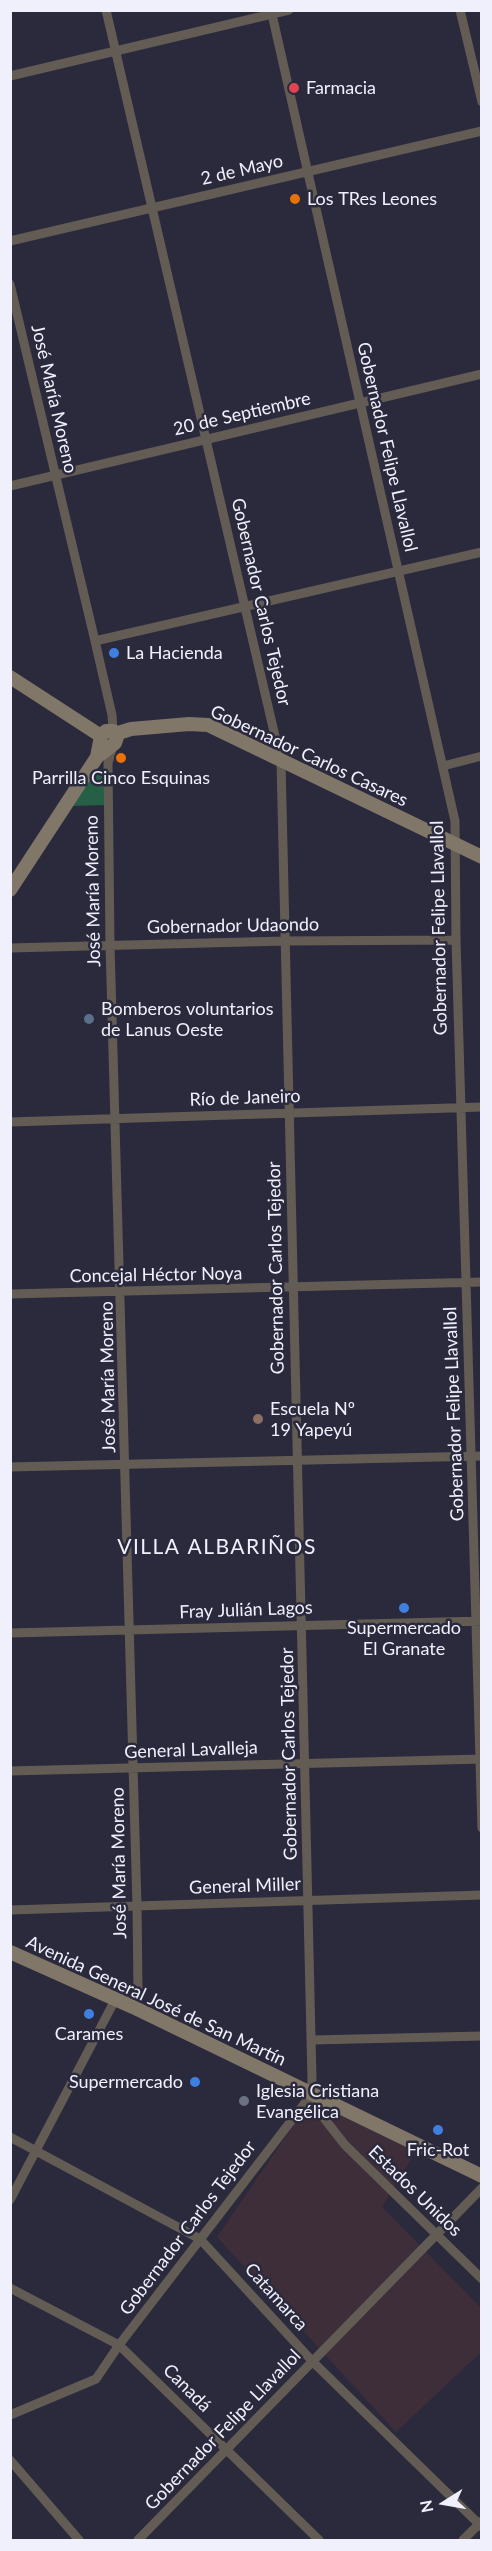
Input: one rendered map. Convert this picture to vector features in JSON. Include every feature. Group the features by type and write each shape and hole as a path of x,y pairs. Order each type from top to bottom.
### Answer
{"street":[{"name":"Gobernador Carlos Tejedor","path":"10,2415 93,2383 119,2345 311,2095 313,2040 281,762 106,10"},
{"path":"10,76 272,12 289,10"},
{"path":"460,10 482,102"},
{"name":"Gobernador Felipe Llavallol","path":"272,12 306,172 455,821 460,1108 466,1282 477,1456 482,1828"},
{"name":"2 de Mayo","path":"10,241 482,131"},
{"name":"José María Moreno","path":"10,284 112,715 108,739 110,945 122,1292 137,1906 138,1990 133,2007"},
{"name":"20 de Septiembre","path":"10,486 482,374"},
{"path":"95,641 482,552"},
{"path":"10,677 108,739 98,757 15,874 10,890"},
{"name":"Gobernador Carlos Casares","path":"108,739 166,726 208,725 482,857"},
{"path":"443,765 482,756"},
{"name":"Gobernador Udaondo","path":"10,948 285,941 456,940"},
{"name":"Río de Janeiro","path":"10,1122 482,1107"},
{"name":"Concejal Héctor Noya","path":"10,1294 482,1282"},
{"path":"10,1467 477,1456"},
{"name":"Fray Julián Lagos","path":"10,1633 479,1621"},
{"name":"General Lavalleja","path":"10,1771 481,1759"},
{"name":"General Miller","path":"10,1910 482,1895"},
{"name":"Avenida General José de San Martín","path":"10,1952 133,2007 482,2176"},
{"path":"10,2200 115,2000"},
{"path":"313,2040 482,2036"},
{"name":"Estados Unidos","path":"311,2095 316,2108 334,2134 482,2279"},
{"name":"Catamarca","path":"10,2137 200,2239 313,2362 480,2524"},
{"name":"Gobernador Felipe Llavallol","path":"138,2541 482,2188"},
{"name":"Canadá","path":"10,2288 119,2345 319,2541"},
{"path":"10,2460 80,2541"},
{"path":"463,2541 480,2524"},
{"path":"303,2541 311,2532"}],"shaded area":[{"path":"310,2101 416,2151 382,2207 481,2308 481,2352 396,2432 217,2237"}],"green space":[{"path":"100,770 105,774 107,805 71,806 95,771"}],"place":[{"name":"Farmacia","path":"294,88"},
{"name":"Los TRes Leones","path":"295,199"},
{"name":"La Hacienda","path":"114,653"},
{"name":"Parrilla Cinco Esquinas","path":"121,758"},
{"name":"Bomberos voluntarios de Lanus Oeste","path":"89,1019"},
{"name":"Escuela Nº 19 Yapeyú","path":"258,1419"},
{"name":"Supermercado El Granate","path":"404,1608"},
{"name":"Carames","path":"89,2014"},
{"name":"Supermercado","path":"195,2082"},
{"name":"Iglesia Cristiana Evangélica","path":"244,2101"},
{"name":"Fric-Rot","path":"438,2130"}],"district":[{"name":"VILLA ALBARIÑOS","path":"217,1547"}]}
